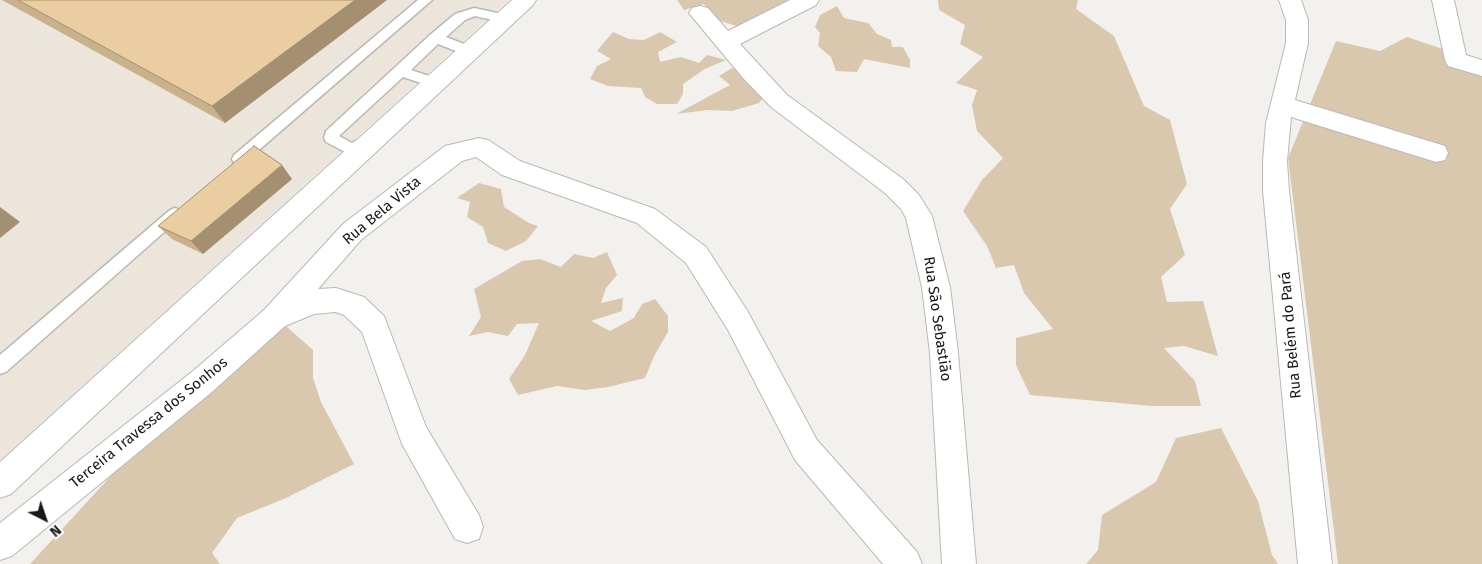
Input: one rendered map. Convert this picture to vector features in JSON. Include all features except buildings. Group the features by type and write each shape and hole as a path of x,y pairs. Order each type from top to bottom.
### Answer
{"street":[{"path":"0,483 526,0"},
{"path":"726,42 808,0"},
{"name":"Rua Belém do Pará","path":"1290,0 1297,20 1297,43 1278,123 1275,161 1276,191 1315,564"},
{"path":"1443,0 1456,60 1482,68"},
{"name":"Rua São Sebastião","path":"700,13 779,101 894,186 910,202 919,216 936,287 944,353 959,564"},
{"path":"1282,105 1436,153"},
{"name":"Rua Bela Vista","path":"274,319 352,232 454,153 479,147 511,168 646,216 696,255 738,320 806,450 905,564"},
{"path":"274,319 311,302 336,300 354,306 374,325 413,434 467,527"},
{"name":"Terceira Travessa dos Sonhos","path":"0,544 203,381 274,319"}],"lane":[{"path":"229,168 426,0"},
{"path":"497,17 474,12 466,14 435,38 334,130 331,138 353,150 358,147 430,81 515,0"},
{"path":"435,38 464,49"},
{"path":"400,71 430,81"},
{"path":"0,366 184,207"}],"shaded area":[{"path":"0,0 509,0 0,461"},
{"path":"677,0 792,0 790,3 737,26 720,21 704,4 684,10"},
{"path":"938,0 1078,0 1076,9 1114,36 1144,106 1170,120 1187,184 1170,209 1185,255 1161,277 1167,302 1203,301 1218,356 1184,346 1164,348 1195,381 1201,406 1152,406 1030,395 1016,365 1016,338 1053,329 1024,293 1014,265 996,268 987,246 963,211 982,180 1003,158 977,131 972,105 977,90 956,83 983,57 960,44 965,25 939,10"},
{"path":"837,6 844,18 868,23 877,34 891,40 892,47 903,47 910,60 910,68 864,59 857,72 836,71 831,57 818,46 820,33 815,27 820,15"},
{"path":"613,32 629,39 644,40 660,32 677,42 658,52 660,62 681,57 699,63 707,55 726,60 705,69 683,84 683,94 677,104 657,104 645,97 641,88 608,86 590,79 597,66 611,59 597,51"},
{"path":"1407,37 1482,62 1482,564 1338,564 1288,158 1336,41 1380,51"},
{"path":"732,68 749,74 766,93 759,103 732,111 708,110 676,114 730,85 719,76"},
{"path":"479,183 501,189 504,207 529,223 538,226 526,241 506,251 488,243 483,227 467,217 470,202 457,198"},
{"path":"607,252 617,275 606,288 601,303 623,298 622,311 591,321 610,331 634,318 642,304 655,299 668,316 668,332 654,356 645,378 608,387 585,390 557,386 518,395 509,379 525,355 539,323 517,324 508,336 488,332 469,336 481,317 474,289 522,261 540,259 561,267 574,254 593,258"},
{"path":"279,320 313,350 313,378 321,402 354,464 286,498 237,518 212,553 220,564 30,564 165,417"},
{"path":"1221,428 1258,501 1272,555 1278,564 1086,564 1098,550 1102,515 1156,482 1176,438"}]}
